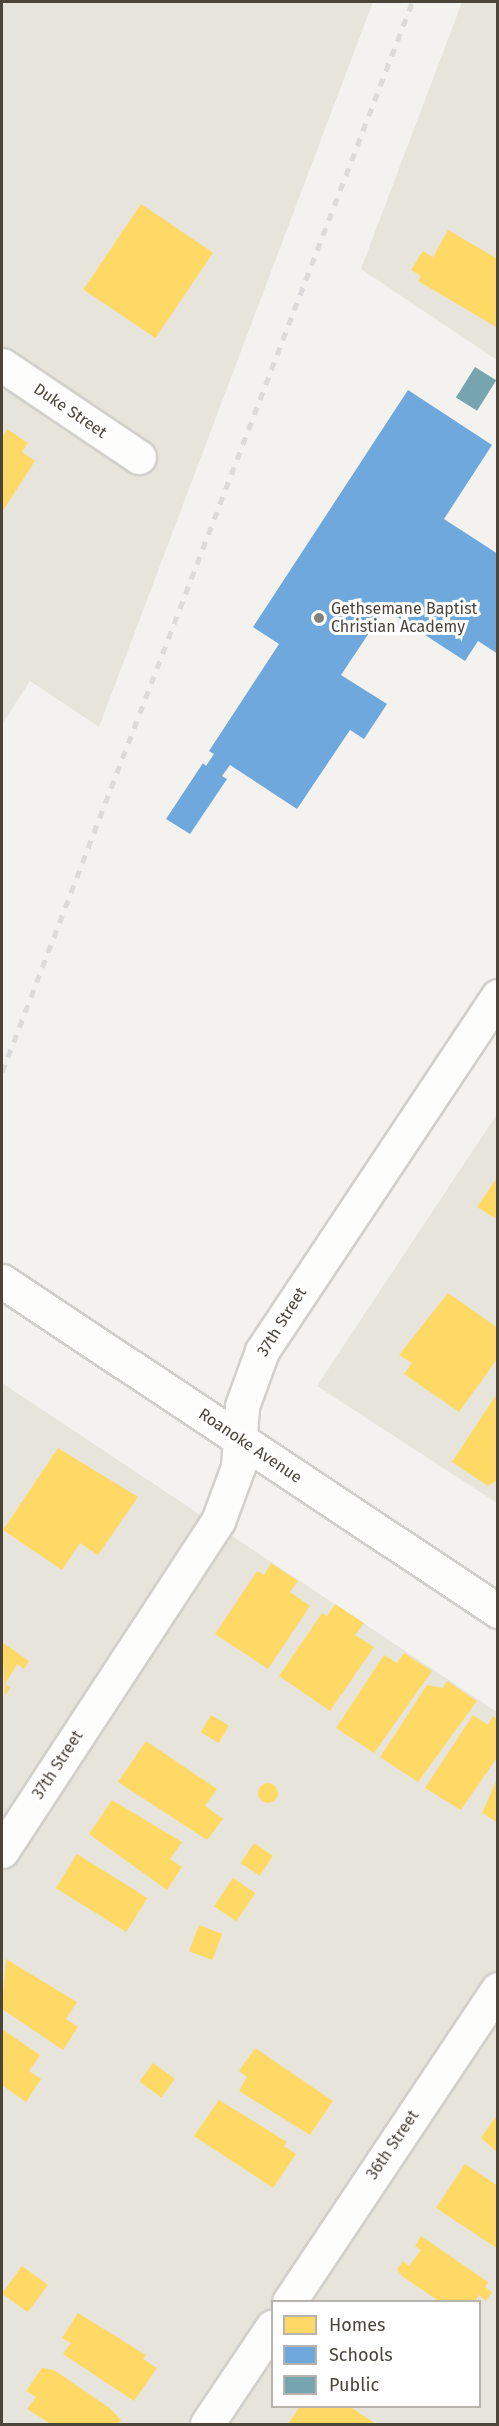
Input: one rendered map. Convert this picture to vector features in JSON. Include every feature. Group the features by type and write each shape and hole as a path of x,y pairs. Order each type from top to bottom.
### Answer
{"street":[{"name":"Duke Street","path":"2,364 139,457"},
{"name":"37th Street","path":"2,1851 218,1521 238,1467 242,1406 262,1351 498,996"},
{"name":"Roanoke Avenue","path":"2,1281 498,1611"},
{"name":"36th Street","path":"290,2300 498,1989"},
{"path":"207,2424 271,2330"}],"shaded area":[{"path":"2,2 373,2 99,727 30,681 2,724"},
{"path":"462,2 497,2 497,360 361,269"},
{"path":"497,1114 497,1503 317,1386"},
{"path":"2,1383 497,1712 497,2424 2,2424"}],"building: Homes":[{"path":"141,204 213,253 156,338 83,289"},
{"path":"448,230 498,259 498,328 418,281 421,276 411,270 423,251 433,257"},
{"path":"7,429 28,443 22,452 35,461 2,512 2,438"},
{"path":"498,1176 498,1220 477,1207"},
{"path":"448,1293 498,1328 498,1358 459,1412 404,1374 412,1363 399,1355"},
{"path":"498,1392 498,1480 488,1486 452,1462"},
{"path":"58,1448 138,1497 98,1555 80,1543 62,1570 3,1530"},
{"path":"271,1563 298,1581 290,1592 310,1606 268,1669 215,1634 257,1571 264,1575"},
{"path":"335,1604 364,1623 355,1635 374,1647 330,1711 279,1676 322,1613 327,1616"},
{"path":"2,1642 29,1661 24,1669 17,1664 5,1684 10,1688 5,1696"},
{"path":"404,1653 432,1671 374,1753 336,1728 384,1655 397,1663"},
{"path":"447,1681 477,1701 418,1782 380,1757 427,1685 443,1688"},
{"path":"211,1715 229,1726 219,1743 201,1732"},
{"path":"473,1715 488,1725 493,1716 498,1719 498,1756 461,1810 425,1788"},
{"path":"146,1741 217,1789 205,1806 223,1819 207,1840 118,1782"},
{"path":"498,1777 498,1823 482,1813"},
{"path":"268,1783 275,1786 278,1793 275,1800 268,1803 261,1800 258,1793 261,1786"},
{"path":"112,1800 182,1842 170,1859 182,1867 167,1890 89,1834"},
{"path":"254,1843 273,1856 260,1876 241,1863"},
{"path":"77,1854 147,1898 126,1932 56,1888"},
{"path":"233,1878 255,1893 236,1921 214,1906"},
{"path":"199,1925 222,1934 212,1960 189,1951"},
{"path":"6,1959 77,2002 66,2019 78,2027 63,2050 2,2009"},
{"path":"2,2029 40,2055 29,2071 41,2079 26,2102 2,2085"},
{"path":"255,2048 333,2101 310,2135 239,2091 247,2077 239,2071"},
{"path":"153,2063 175,2079 161,2097 139,2082"},
{"path":"219,2100 287,2142 284,2146 296,2154 273,2188 194,2136"},
{"path":"498,2113 498,2153 481,2138"},
{"path":"465,2164 498,2186 498,2249 436,2208"},
{"path":"421,2236 488,2282 485,2287 492,2292 486,2301 479,2295 476,2300 437,2300 402,2276 397,2270 403,2261 409,2266 421,2250 415,2246"},
{"path":"22,2266 48,2285 28,2312 2,2294"},
{"path":"78,2313 146,2355 143,2359 157,2368 134,2401 63,2354 71,2343 62,2338"},
{"path":"42,2368 54,2370 111,2409 121,2420 118,2424 51,2424 27,2409 36,2397 26,2391"},
{"path":"299,2408 352,2408 376,2424 288,2424"}],"building: Schools":[{"name":"Gethsemane Baptist Christian Academy","path":"408,390 492,445 444,519 498,554 498,654 478,641 465,661 385,609 341,675 387,704 364,739 350,730 297,809 230,765 222,776 227,779 190,834 166,819 203,763 206,766 214,754 209,751 279,644 253,627"}],"building: Public":[{"path":"475,367 496,380 477,411 456,398"}],"railway":[{"path":"2,1072 412,2"}],"place":[{"name":"Gethsemane Baptist Christian Academy","path":"319,618"}]}
